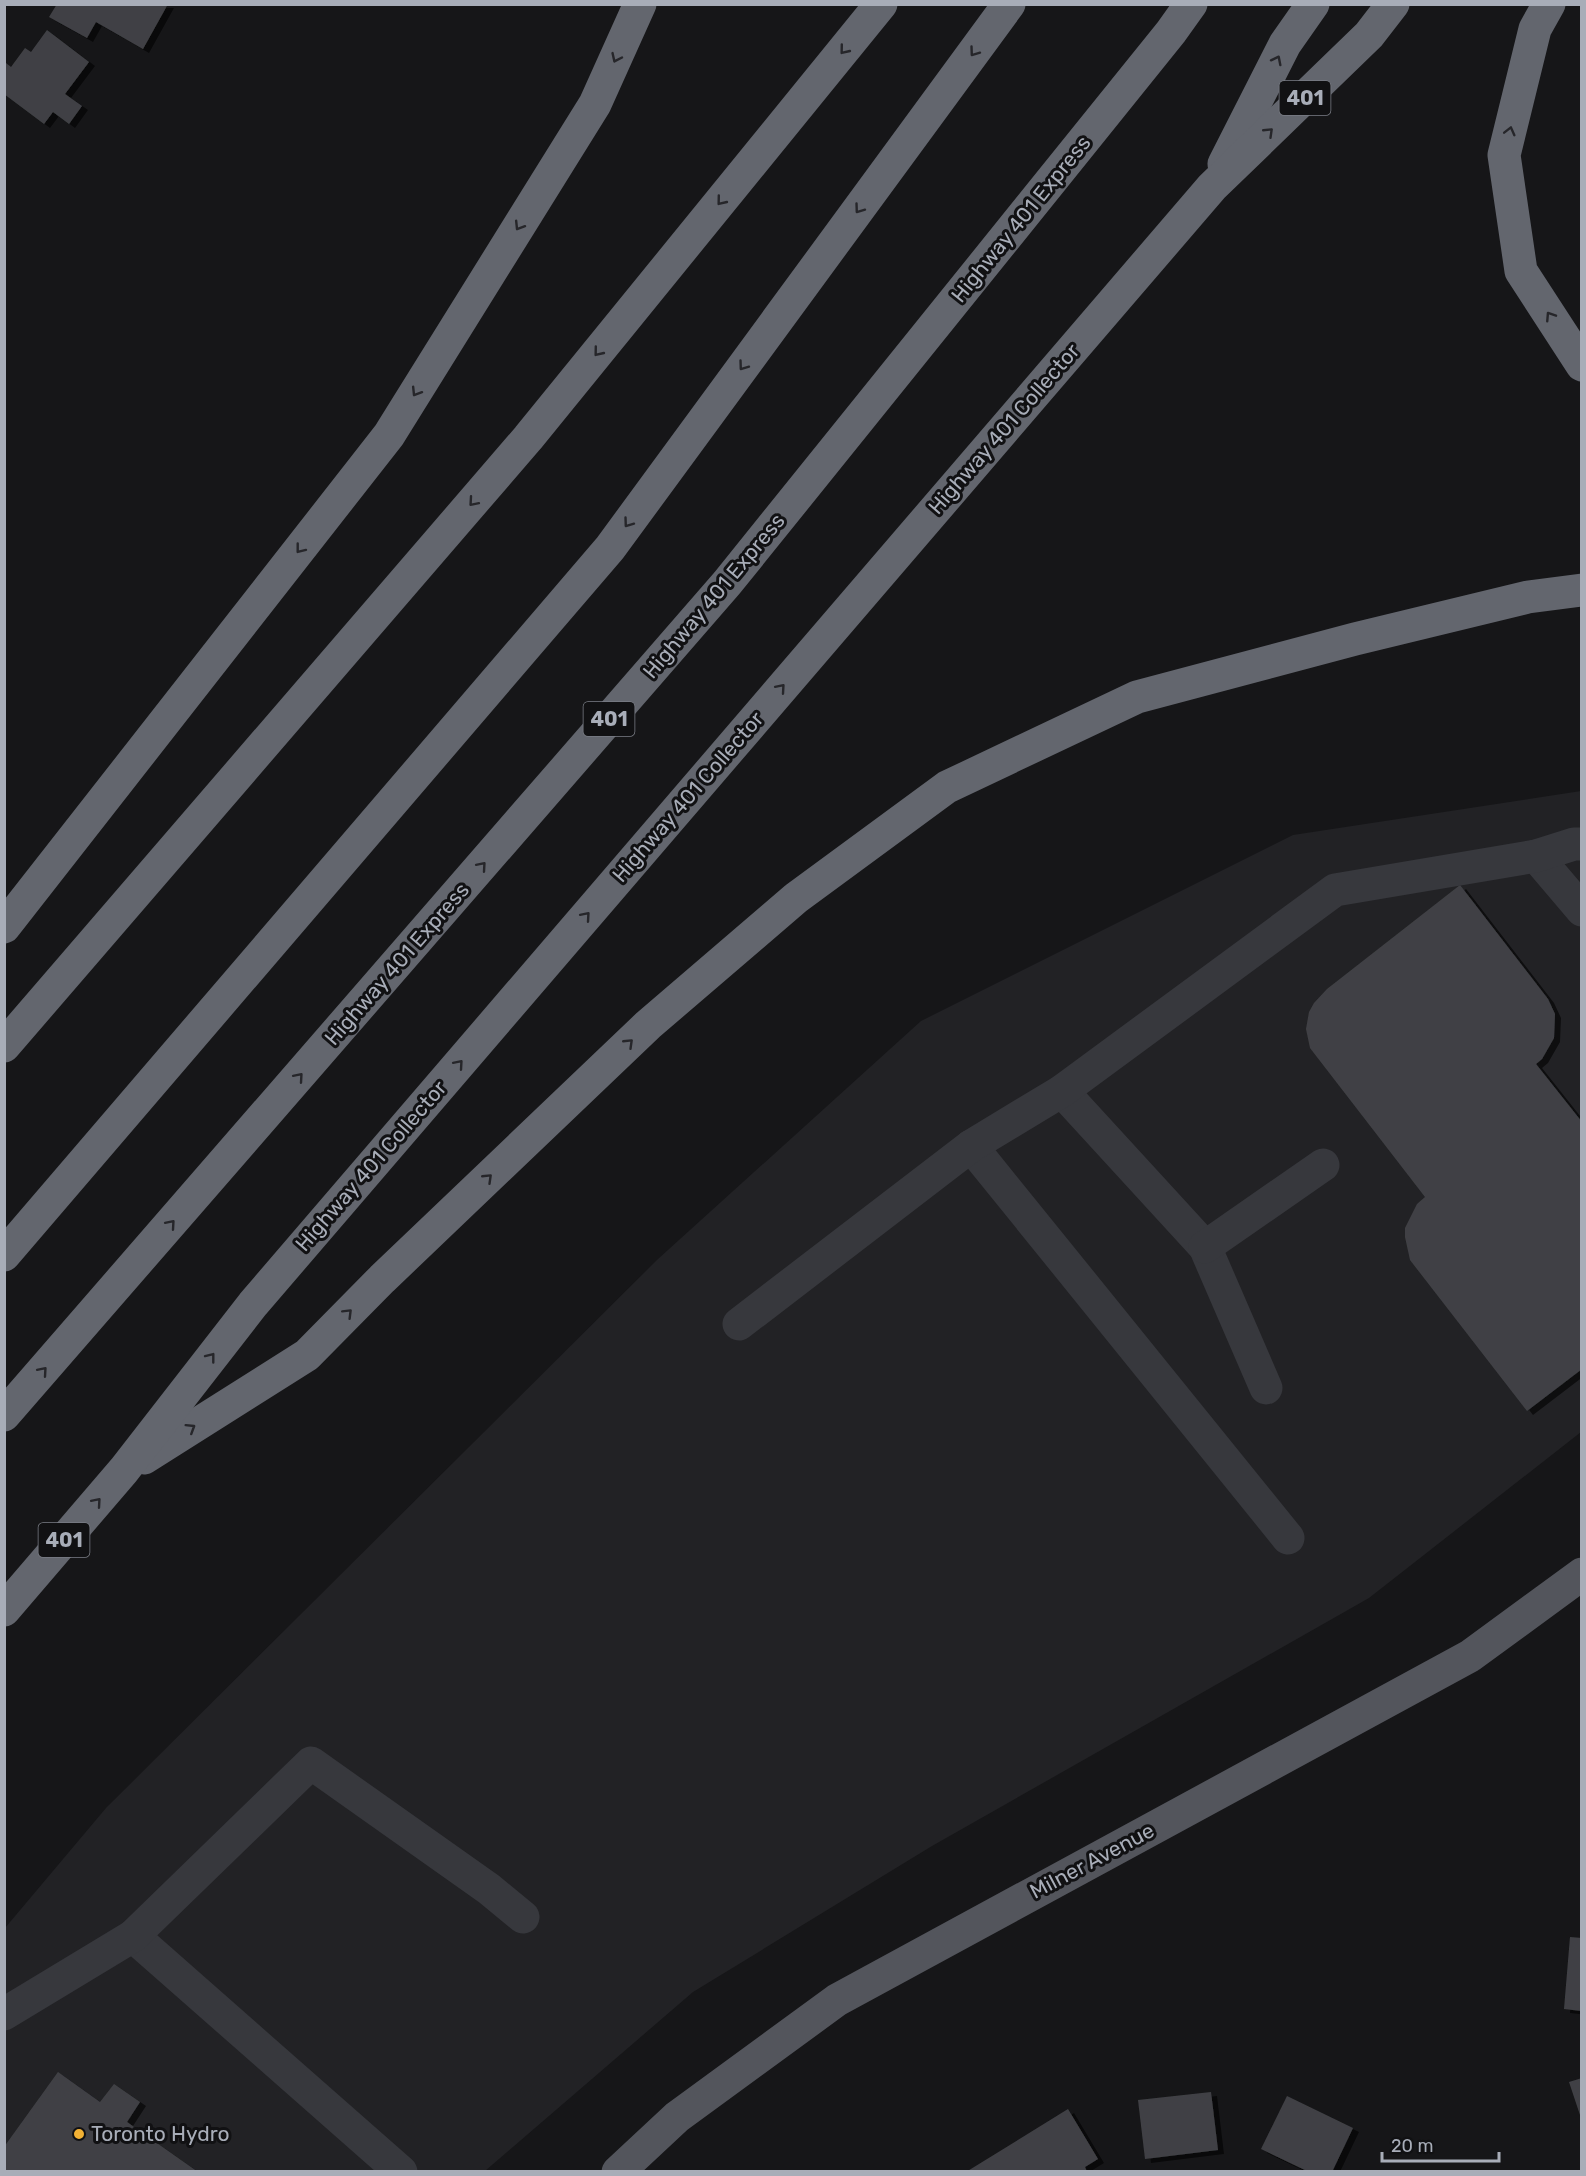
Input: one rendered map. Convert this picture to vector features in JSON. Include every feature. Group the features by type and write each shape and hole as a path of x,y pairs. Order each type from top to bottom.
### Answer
{"highway":[{"path":"4,927 389,435 595,104 640,4"},
{"path":"4,1046 528,438 881,4"},
{"path":"4,1255 610,548 1009,4"},
{"name":"Highway 401 Express","path":"4,1415 728,583 1171,32 1191,4"},
{"path":"1212,187 1285,44 1313,4"},
{"name":"Highway 401 Collector","path":"4,1610 124,1470 253,1304 1212,187 1369,35 1393,4"},
{"path":"1549,4 1535,30 1504,155 1521,271 1581,365"},
{"path":"124,1470 307,1355 382,1279 648,1025 796,898 946,787 1137,697 1355,639 1528,597 1581,590"}],"main road":[{"name":"Milner Avenue","path":"618,2172 677,2117 837,2000 1470,1656 1581,1574"}],"lane":[{"path":"739,1324 971,1146 1062,1091 1335,890 1536,856 1574,844 1581,844"},
{"path":"1536,856 1581,910"},
{"path":"1062,1091 1205,1247 1266,1388"},
{"path":"971,1146 1288,1538"},
{"path":"1205,1247 1323,1165"},
{"path":"4,2014 133,1936 311,1763 489,1889 522,1917"},
{"path":"133,1936 401,2172"}],"shaded area":[{"path":"1581,791 1581,1432 1369,1598 932,1846 693,1992 485,2171 5,2172 5,1928 106,1808 658,1259 921,1021 1293,835"}],"building":[{"path":"57,4 168,4 143,49 96,22 87,38 49,17"},
{"path":"47,30 89,62 65,94 82,106 69,124 53,112 44,124 4,94 4,65 6,63 11,67 25,48 31,52"},
{"path":"1460,885 1548,999 1555,1014 1554,1038 1542,1059 1536,1064 1582,1122 1582,1369 1527,1411 1410,1260 1405,1228 1417,1204 1425,1197 1310,1048 1306,1029 1309,1012 1327,989"},
{"path":"1570,1937 1582,1938 1582,2011 1564,2009"},
{"name":"Toronto Hydro","path":"58,2072 100,2102 114,2084 140,2102 127,2122 198,2172 4,2172 4,2147"},
{"path":"1582,2078 1582,2118 1581,2118 1569,2082"},
{"path":"1211,2092 1218,2150 1145,2159 1138,2100"},
{"path":"1287,2096 1353,2128 1332,2172 1309,2172 1261,2149"},
{"path":"1068,2109 1098,2159 1085,2167 1087,2172 966,2172"}],"place":[{"name":"Toronto Hydro","path":"79,2134"}]}
